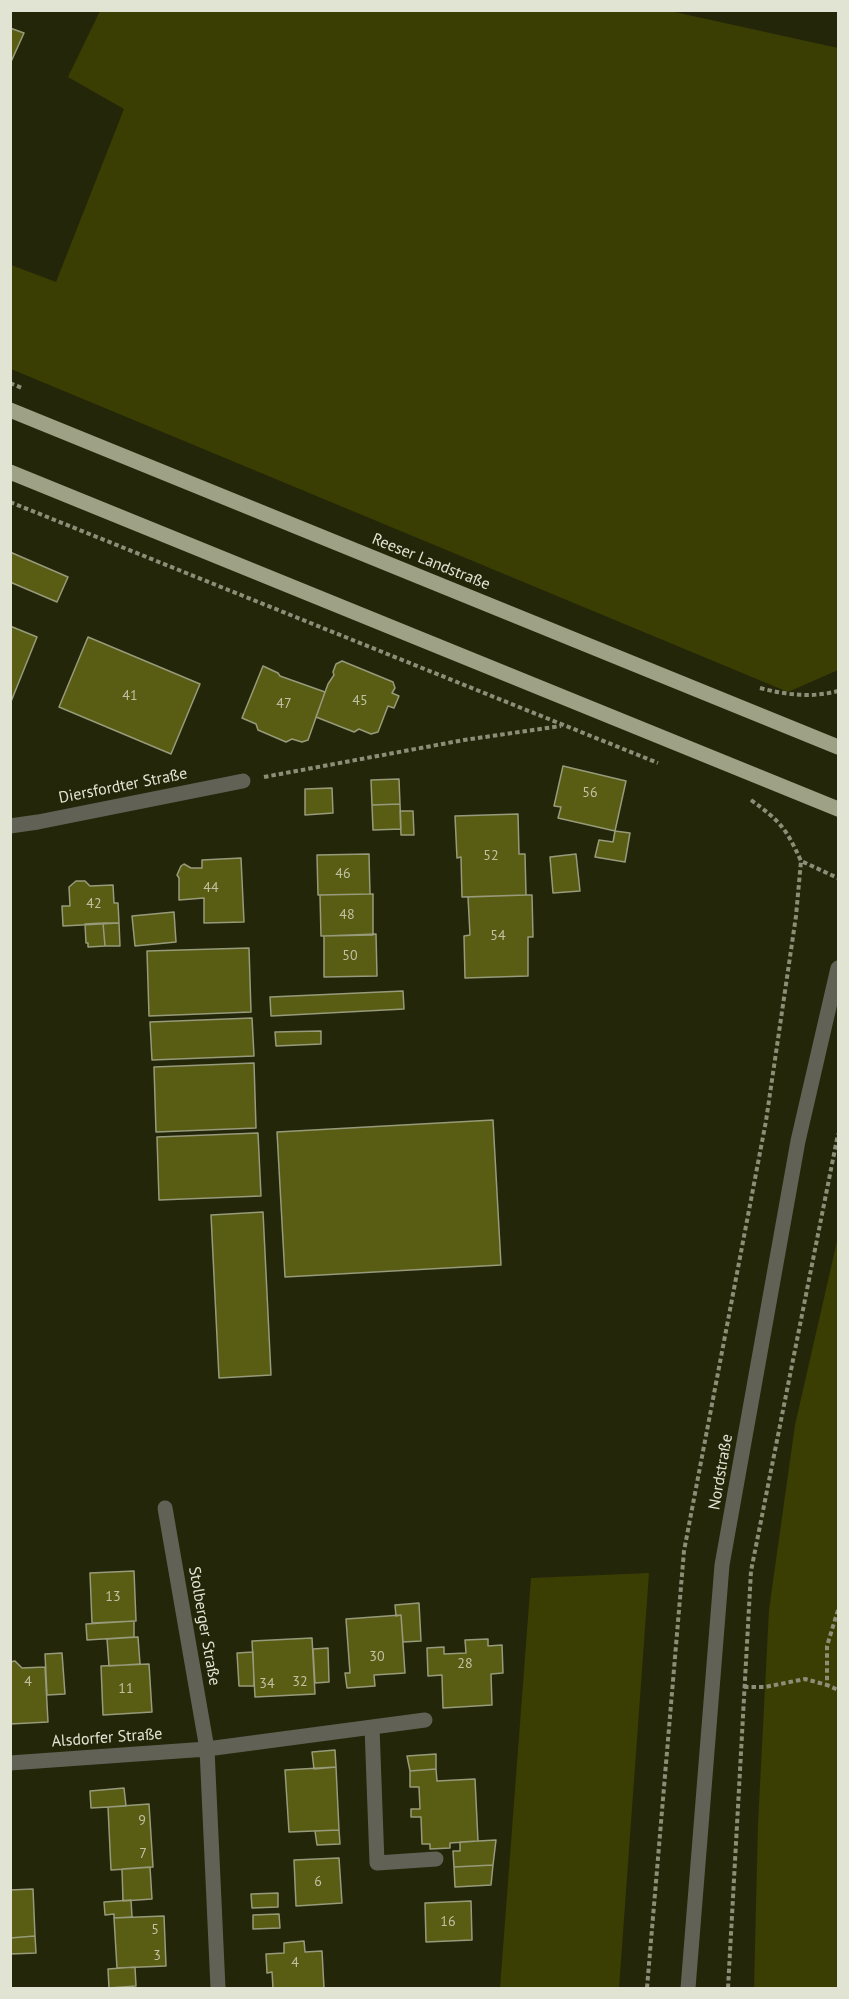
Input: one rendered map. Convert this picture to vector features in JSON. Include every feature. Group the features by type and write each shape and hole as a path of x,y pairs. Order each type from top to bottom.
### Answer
{"main road":[{"name":"Reeser Landstraße","path":"10,410 838,747"},
{"path":"10,472 838,809"}],"street":[{"name":"Diersfordter Straße","path":"10,825 38,822 243,781"},
{"name":"Nordstraße","path":"688,1989 722,1565 798,1142 838,968"},
{"name":"Stolberger Straße","path":"165,1508 207,1749 218,1989"},
{"path":"207,1749 426,1720"},
{"path":"372,1727 377,1863 436,1860"},
{"name":"Alsdorfer Straße","path":"10,1763 207,1749"}],"path":[{"path":"10,502 662,765"},
{"path":"753,686 790,696 821,696 838,691"},
{"path":"243,781 464,740 563,726"},
{"path":"647,1989 684,1551 766,1121 796,916 801,861"},
{"path":"728,1989 751,1571 838,1134"},
{"path":"827,1685 827,1646 838,1610"},
{"path":"744,1687 765,1687 805,1679 838,1690"}],"shaded area":[{"path":"100,11 670,11 838,48 838,670 788,692 11,369 11,265 56,282 124,109 68,77"},
{"path":"838,1237 838,1988 754,1988 758,1824 769,1610 795,1425"},
{"path":"649,1573 619,1988 500,1988 531,1578"}],"building":[{"path":"10,28 24,33 10,64"},
{"path":"10,552 68,577 57,602 10,582"},
{"path":"10,626 37,637 10,704"},
{"path":"88,637 200,684 171,754 59,707"},
{"path":"342,661 393,682 395,688 392,693 399,696 394,708 388,706 378,732 371,734 359,729 354,732 316,717 328,684 334,675 336,664"},
{"path":"263,666 280,676 325,692 308,740 302,742 292,739 286,742 258,730 256,724 242,718"},
{"path":"563,766 626,781 615,831 558,818 561,807 554,806"},
{"path":"399,779 400,804 372,805 371,780"},
{"path":"332,788 333,813 305,815 305,789"},
{"path":"400,804 401,829 373,830 372,805"},
{"path":"400,811 413,811 414,835 401,835"},
{"path":"518,814 519,854 525,854 526,895 462,897 461,857 457,858 455,816"},
{"path":"615,831 630,833 625,862 595,857 599,840 613,842"},
{"path":"369,854 370,894 318,895 317,855"},
{"path":"576,854 580,891 553,893 550,857"},
{"path":"241,858 244,922 204,923 204,898 179,900 177,875 181,866 184,864 191,868 202,868 202,860"},
{"path":"76,881 85,881 90,886 113,885 114,903 118,903 119,923 63,926 62,906 70,906 69,887"},
{"path":"373,894 373,935 321,936 320,895"},
{"path":"532,895 533,937 528,937 528,976 465,978 464,936 470,935 468,897"},
{"path":"174,912 176,942 135,946 132,916"},
{"path":"103,923 119,923 120,946 105,946"},
{"path":"103,923 105,946 88,947 85,924"},
{"path":"376,934 377,976 324,977 324,936"},
{"path":"249,948 251,1012 149,1016 147,951"},
{"path":"403,991 404,1009 271,1016 270,997"},
{"path":"252,1018 254,1056 152,1060 150,1022"},
{"path":"321,1031 321,1044 276,1046 275,1032"},
{"path":"254,1063 256,1128 156,1132 154,1067"},
{"path":"493,1120 501,1265 285,1277 277,1132"},
{"path":"258,1133 261,1196 159,1200 157,1137"},
{"path":"263,1212 271,1375 219,1378 211,1215"},
{"path":"134,1571 136,1621 92,1623 90,1573"},
{"path":"419,1603 421,1641 403,1642 401,1615 396,1616 395,1605"},
{"path":"401,1615 405,1673 374,1675 375,1686 347,1688 345,1673 350,1673 346,1619"},
{"path":"134,1621 134,1637 87,1640 86,1624"},
{"path":"138,1637 140,1664 109,1666 107,1639"},
{"path":"312,1638 315,1694 255,1697 252,1641"},
{"path":"488,1639 488,1646 502,1645 503,1673 491,1674 492,1705 443,1708 442,1675 428,1676 427,1648 444,1647 444,1654 466,1653 465,1640"},
{"path":"328,1648 329,1682 315,1683 313,1649"},
{"path":"253,1652 254,1686 239,1686 237,1653"},
{"path":"62,1653 65,1694 47,1695 45,1654"},
{"path":"15,1661 22,1668 45,1667 48,1722 10,1724 10,1662"},
{"path":"149,1664 152,1712 103,1715 101,1666"},
{"path":"335,1750 336,1767 314,1769 312,1752"},
{"path":"436,1754 436,1769 410,1771 407,1756"},
{"path":"336,1767 339,1830 289,1832 285,1770"},
{"path":"436,1769 437,1781 475,1779 478,1841 450,1843 450,1848 430,1849 430,1844 422,1844 421,1817 411,1817 411,1809 420,1809 419,1787 410,1787 410,1771"},
{"path":"124,1788 126,1806 91,1808 90,1791"},
{"path":"149,1804 153,1867 111,1870 108,1807"},
{"path":"339,1830 340,1844 317,1845 315,1831"},
{"path":"496,1840 493,1865 454,1867 453,1851 460,1851 460,1842"},
{"path":"339,1858 342,1903 296,1906 294,1860"},
{"path":"493,1865 491,1885 455,1887 454,1867"},
{"path":"150,1867 152,1899 123,1901 122,1869"},
{"path":"33,1889 35,1936 10,1938 10,1890"},
{"path":"278,1893 278,1907 252,1908 251,1894"},
{"path":"131,1900 132,1917 114,1918 114,1914 105,1915 104,1902"},
{"path":"471,1901 472,1940 426,1942 425,1903"},
{"path":"279,1914 280,1928 253,1929 253,1915"},
{"path":"164,1916 166,1966 117,1968 114,1918"},
{"path":"35,1936 36,1953 10,1954 10,1938"},
{"path":"304,1941 305,1952 322,1951 324,1988 273,1988 272,1972 267,1973 266,1954 284,1953 284,1943"},
{"path":"135,1967 136,1986 109,1988 108,1969"}]}
